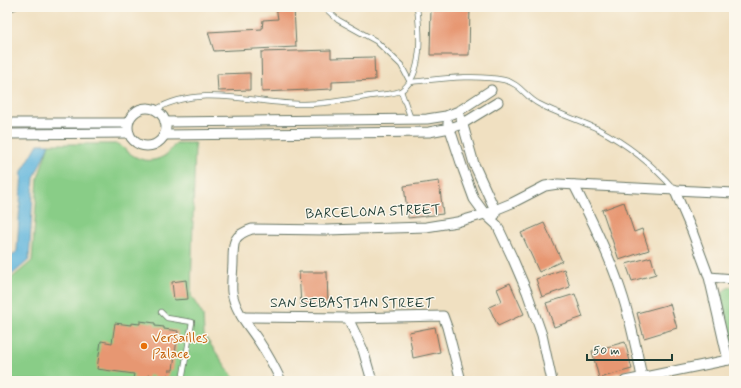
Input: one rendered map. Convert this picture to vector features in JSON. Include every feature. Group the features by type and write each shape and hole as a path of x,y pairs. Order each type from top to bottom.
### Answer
{"street":[{"path":"165,122 427,119 446,116 459,111 491,90"},
{"path":"164,135 429,132 462,124 498,102"},
{"path":"147,108 155,110 161,115 165,122 166,126 164,135 160,141 154,145 146,146 139,144 133,140 129,134 128,123 132,115 139,110 147,108"},
{"path":"459,111 474,164 495,210 497,225 527,292 542,335 552,381"},
{"path":"446,116 474,199 485,214 497,225"},
{"path":"7,123 128,123"},
{"path":"7,134 129,134"},
{"name":"BARCELONA STREET","path":"280,381 275,368 261,344 236,306 232,292 233,246 236,238 243,232 252,229 327,230 426,227 457,222 485,214 512,203 545,186 558,184 734,193"},
{"path":"574,185 594,226 620,288 642,377"},
{"path":"624,381 731,359 709,278 692,231 674,189"},
{"path":"709,278 734,279"},
{"name":"SAN SEBASTIAN STREET","path":"242,317 348,318 443,316 448,327 461,381"},
{"path":"348,318 363,350 372,381"}],"lane":[{"path":"7,10 15,7"},
{"path":"324,7 338,20 376,41 401,65 410,82"},
{"path":"155,110 170,102 213,96 304,104 337,101 401,91 410,82 417,65 420,30 417,7"},
{"path":"410,82 478,77 506,80 520,88 537,104 598,129 633,151 658,171 674,189"},
{"path":"401,91 411,119"},
{"path":"161,312 167,318 192,322 182,381"}],"green space":[{"path":"176,143 195,143 191,296 203,315 204,335 236,381 7,381 7,282 32,261 38,178 49,144 119,144 129,153 140,159 152,160 159,159 166,155"},
{"path":"731,287 734,287 734,346 731,342 724,317 722,303 723,292"}],"water":[{"path":"38,144 49,144 34,178 29,260 7,279 7,261 17,251 22,171"}],"building":[{"path":"276,7 294,7 296,47 214,51 208,32 262,29 263,20 278,19"},
{"path":"431,7 470,7 469,55 430,55"},
{"path":"331,50 331,58 374,57 375,80 332,82 332,89 262,92 261,52"},
{"path":"250,73 250,90 218,91 217,74"},
{"path":"439,181 443,214 408,218 404,186"},
{"path":"624,202 634,232 642,229 649,250 619,260 602,210"},
{"path":"544,223 562,261 539,272 521,233"},
{"path":"651,257 656,274 632,281 626,264"},
{"path":"564,269 570,287 542,297 536,279"},
{"path":"299,272 327,272 328,304 301,305"},
{"path":"186,280 188,299 174,300 172,282"},
{"path":"510,283 524,314 498,326 489,307 502,301 497,289"},
{"path":"575,294 583,317 554,327 546,303"},
{"path":"670,304 677,328 644,338 637,313"},
{"path":"140,321 155,323 155,326 178,331 173,370 169,370 167,380 154,379 154,376 148,375 147,380 133,379 134,374 97,369 101,341 112,343 115,323 131,325 131,323 140,324"},
{"path":"435,327 440,352 413,358 409,332"},
{"path":"625,342 632,369 599,378 592,351"}],"place":[{"name":"Versailles Palace","path":"144,346"}]}
